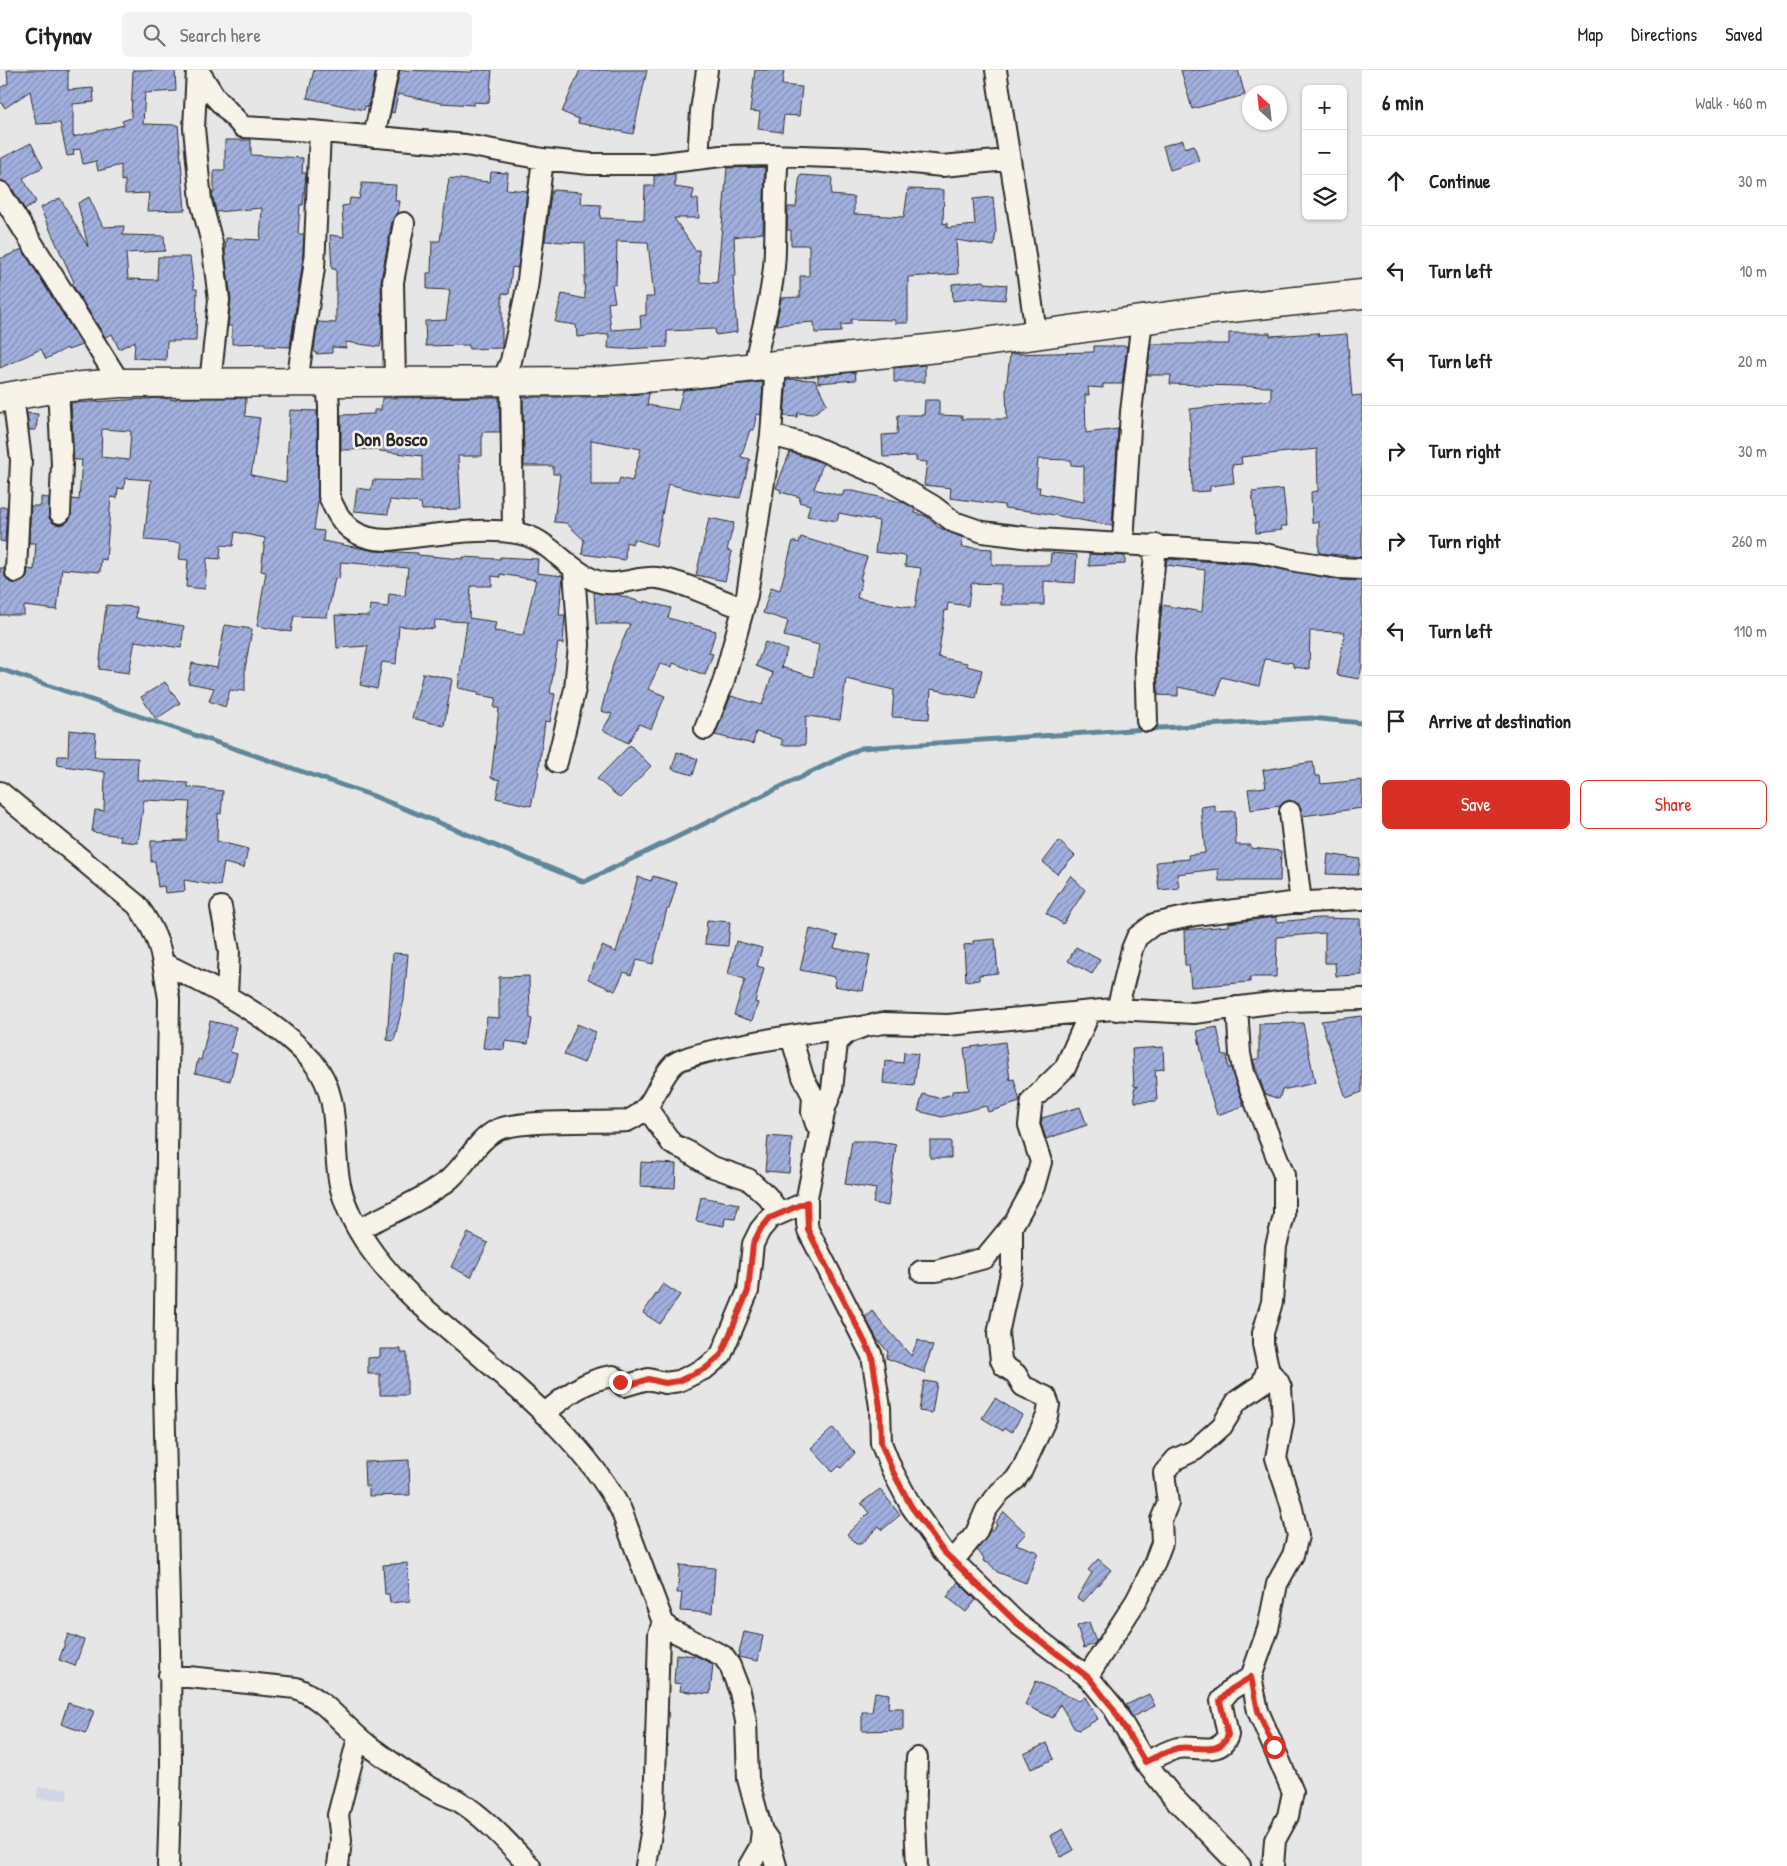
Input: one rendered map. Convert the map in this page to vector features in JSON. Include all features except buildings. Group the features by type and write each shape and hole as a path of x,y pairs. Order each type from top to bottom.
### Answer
{"street":[{"path":"197,70 215,97 243,127 466,145 543,159 590,164 654,164 721,156 778,155 864,158 942,166 1008,160"},
{"path":"197,70 194,128 201,201 212,243 219,300 210,383"},
{"path":"374,137 388,70"},
{"path":"698,159 701,111 707,70"},
{"path":"996,70 1008,160 1024,239 1036,335"},
{"path":"298,382 314,268 320,132"},
{"path":"705,729 723,683 743,608 756,545 771,435 765,366 775,247 774,218 778,155"},
{"path":"513,531 507,381 527,288 543,159"},
{"path":"0,192 120,383"},
{"path":"396,382 393,282 404,223"},
{"path":"16,572 20,460 6,396 58,388 120,383 604,381 956,346 1212,310 1362,294"},
{"path":"1123,543 1131,412 1142,320"},
{"path":"327,382 330,406 329,496 334,510 344,525 370,540 513,531 537,540 594,581 612,584 656,578 673,581 743,608"},
{"path":"58,388 62,455 60,512"},
{"path":"771,435 812,446 872,471 933,506 954,522 982,532 1038,538 1156,544 1256,552 1305,562 1362,569"},
{"path":"1147,721 1144,656 1156,544"},
{"path":"557,762 575,689 579,645 574,568"},
{"path":"0,792 137,906 152,927 163,954 169,1000 164,1389 171,1766 168,1866"},
{"path":"1290,812 1301,903"},
{"path":"1117,1010 1132,948 1137,936 1154,924 1194,916 1301,903 1362,899"},
{"path":"221,907 229,951 227,996"},
{"path":"163,963 227,996 255,1014 297,1046 319,1071 327,1086 336,1119 341,1190 359,1229 389,1273 444,1328 517,1387 563,1432 614,1498 663,1622 669,1629 690,1641 712,1649 723,1656 730,1666 740,1692 746,1721 748,1780 762,1831 760,1847 749,1866"},
{"path":"359,1229 446,1182 464,1164 476,1148 497,1131 518,1125 627,1121 639,1115 647,1108 675,1063 703,1051 818,1030 884,1023 948,1024 1117,1010 1194,1013 1286,1001 1362,998"},
{"path":"1087,1677 1136,1601 1153,1567 1162,1543 1161,1520 1168,1503 1164,1473 1176,1459 1195,1450 1222,1426 1237,1401 1262,1384 1268,1370 1263,1333 1272,1302 1276,1246 1284,1216 1284,1175 1244,1073 1240,1054 1237,1007"},
{"path":"921,1271 951,1268 985,1258 1012,1226 1034,1186 1041,1162 1029,1125 1032,1100 1065,1068 1090,1012"},
{"path":"864,1026 841,1037 837,1042 832,1090 821,1130 807,1202 808,1230 872,1356 880,1407 881,1443 892,1470 911,1506 943,1551 1017,1623 1087,1677 1112,1707 1145,1762 1172,1796 1240,1866"},
{"path":"790,1036 803,1078 813,1096 813,1118 821,1130"},
{"path":"647,1108 672,1144 710,1166 748,1179 767,1196 780,1213"},
{"path":"544,1414 575,1390 594,1380 613,1376 624,1386 648,1379 669,1383 690,1377 706,1368 721,1355 748,1291 753,1244 760,1230 770,1218 807,1202"},
{"path":"954,1561 976,1533 986,1510 1000,1492 1015,1480 1022,1470 1048,1416 1049,1405 1046,1397 1023,1386 1016,1374 1004,1366 1001,1360 998,1334 1012,1268 1012,1226"},
{"path":"1268,1370 1278,1381 1281,1388 1283,1421 1276,1458 1291,1504 1298,1536 1292,1555 1277,1584 1268,1628 1251,1677 1258,1711 1293,1792 1288,1816 1275,1840 1273,1866"},
{"path":"646,1866 654,1813 659,1634 663,1622"},
{"path":"170,1675 296,1688 329,1708 358,1738 438,1792 468,1808 505,1840 530,1866"},
{"path":"1145,1762 1178,1748 1205,1750 1224,1742 1228,1735 1220,1701 1230,1690 1251,1677"},
{"path":"338,1866 341,1840 338,1815 358,1738"},
{"path":"917,1758 915,1822 917,1866"},
{"path":"762,1831 770,1841 776,1866"}],"shaded area":[{"path":"38,1787 68,1788 67,1800 37,1799"}],"waterway":[{"path":"0,669 371,795 584,882 861,748 1311,718 1362,723"}],"district":[{"name":"Don Bosco","path":"391,438"}],"route":[{"path":"620,1382 624,1386 628,1386 648,1379 665,1383 679,1381 706,1368 721,1355 748,1291 753,1244 760,1230 770,1218 807,1202 808,1230 816,1242 872,1356 880,1407 881,1443 892,1470 911,1506 943,1551 1017,1623 1089,1678 1112,1707 1145,1762 1178,1748 1188,1747 1205,1750 1224,1742 1228,1735 1220,1701 1230,1690 1251,1677 1252,1690 1258,1711 1274,1747"}]}
